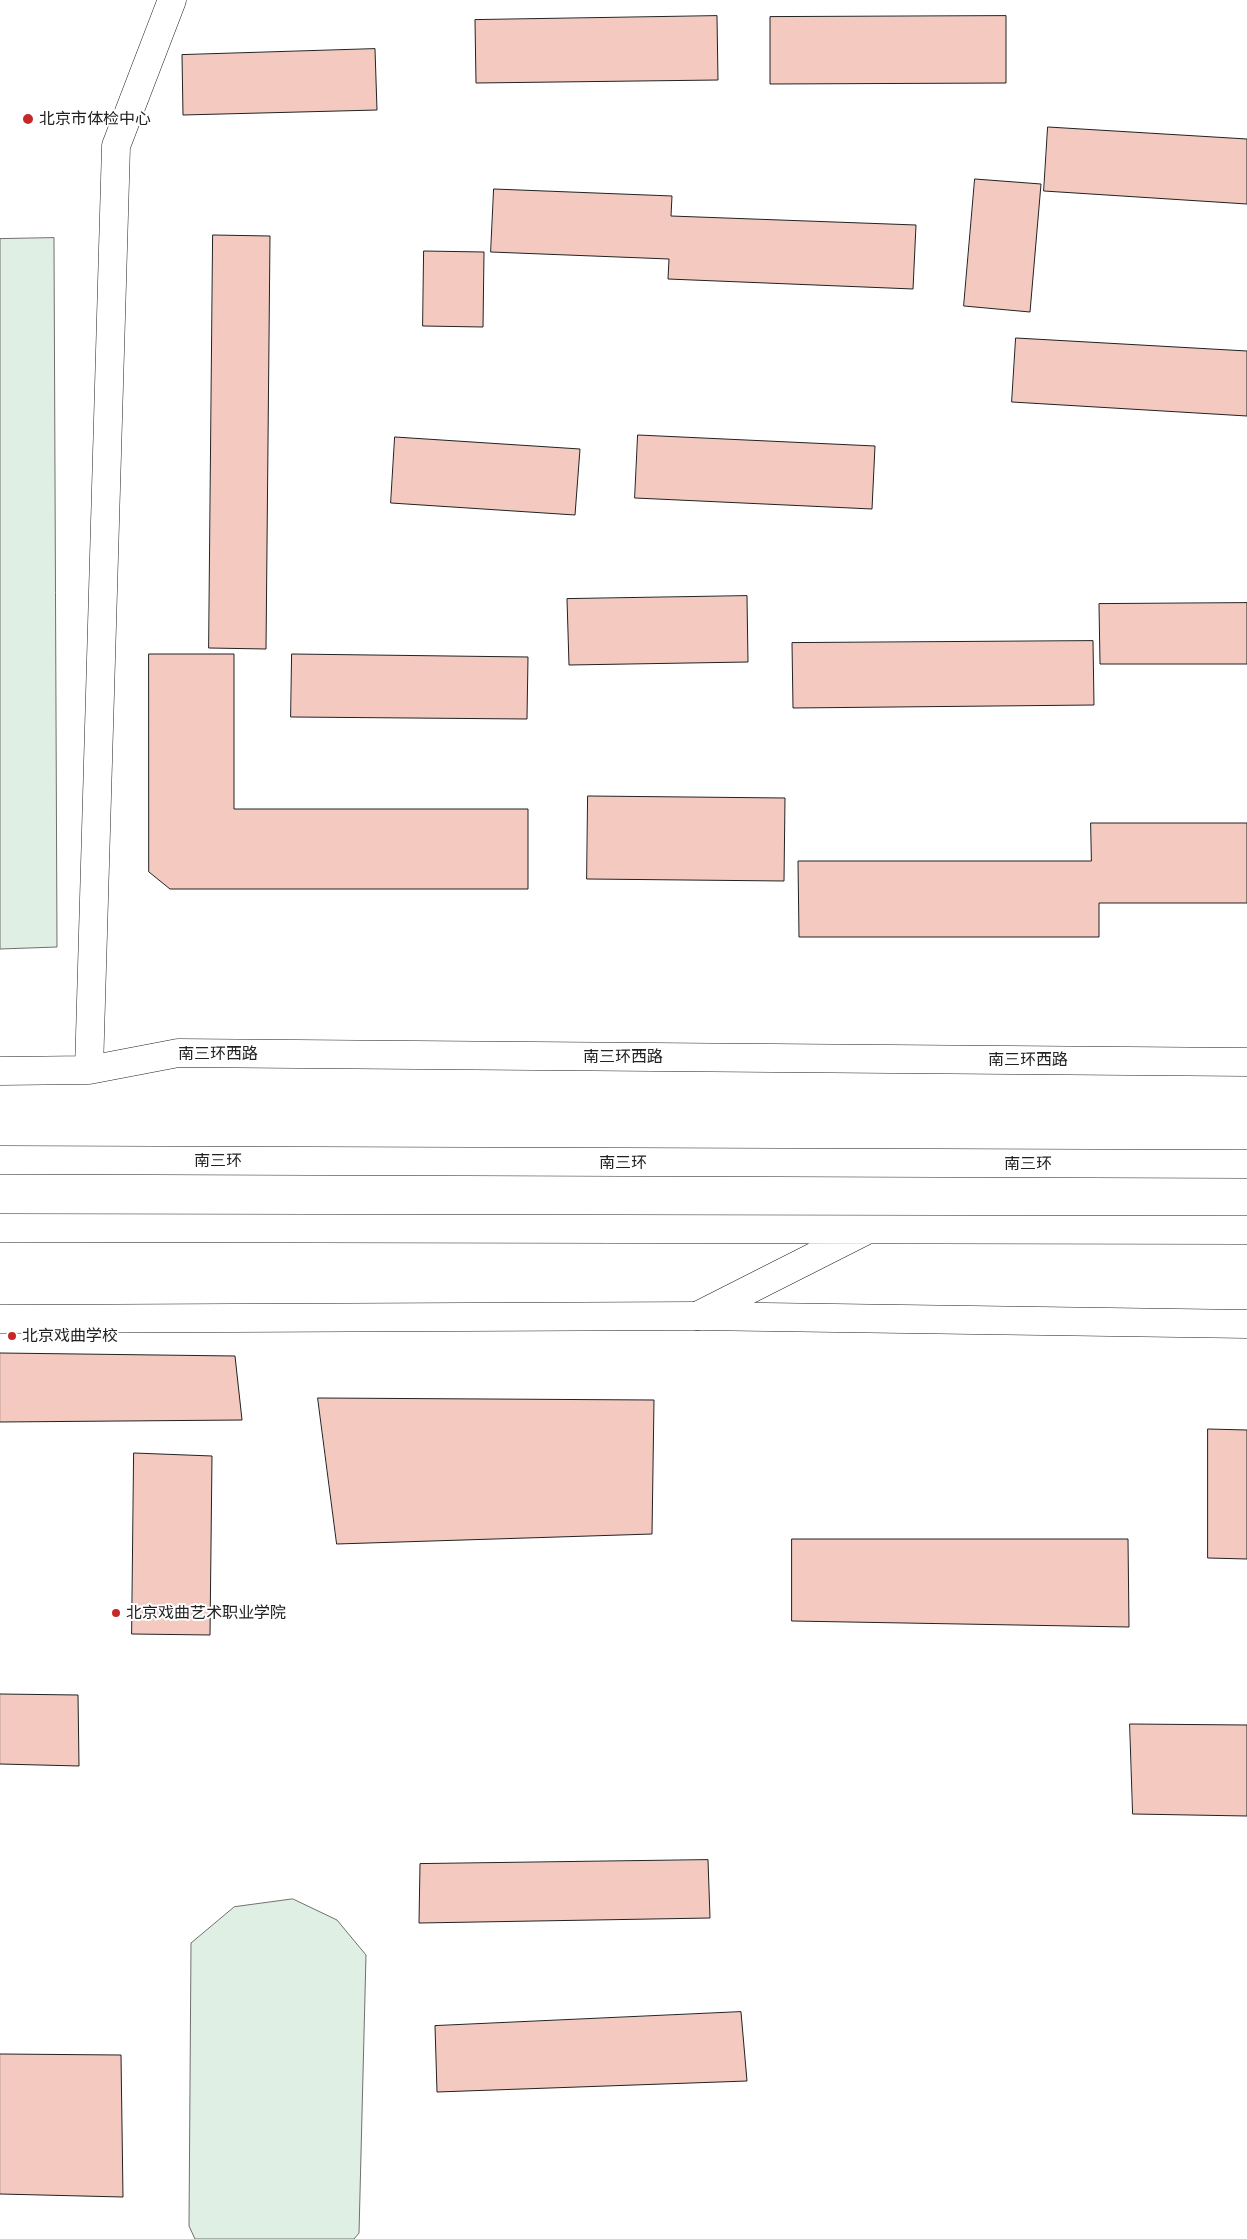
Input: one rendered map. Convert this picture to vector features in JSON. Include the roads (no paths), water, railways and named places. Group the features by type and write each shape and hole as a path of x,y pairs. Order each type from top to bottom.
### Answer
{"main road":[{"path":"89,1070 116,146 172,0"},
{"name":"南三环西路","path":"0,1071 89,1070 178,1053 1247,1062"},
{"name":"南三环","path":"0,1160 1247,1164"},
{"path":"0,1228 1247,1230"},
{"path":"697,1316 871,1228"},
{"path":"0,1318 697,1316 1247,1324"}],"place":[{"name":"北京市体检中心","path":"28,119"},
{"name":"北京戏曲学校","path":"12,1336"},
{"name":"北京戏曲艺术职业学院","path":"116,1613"}]}
